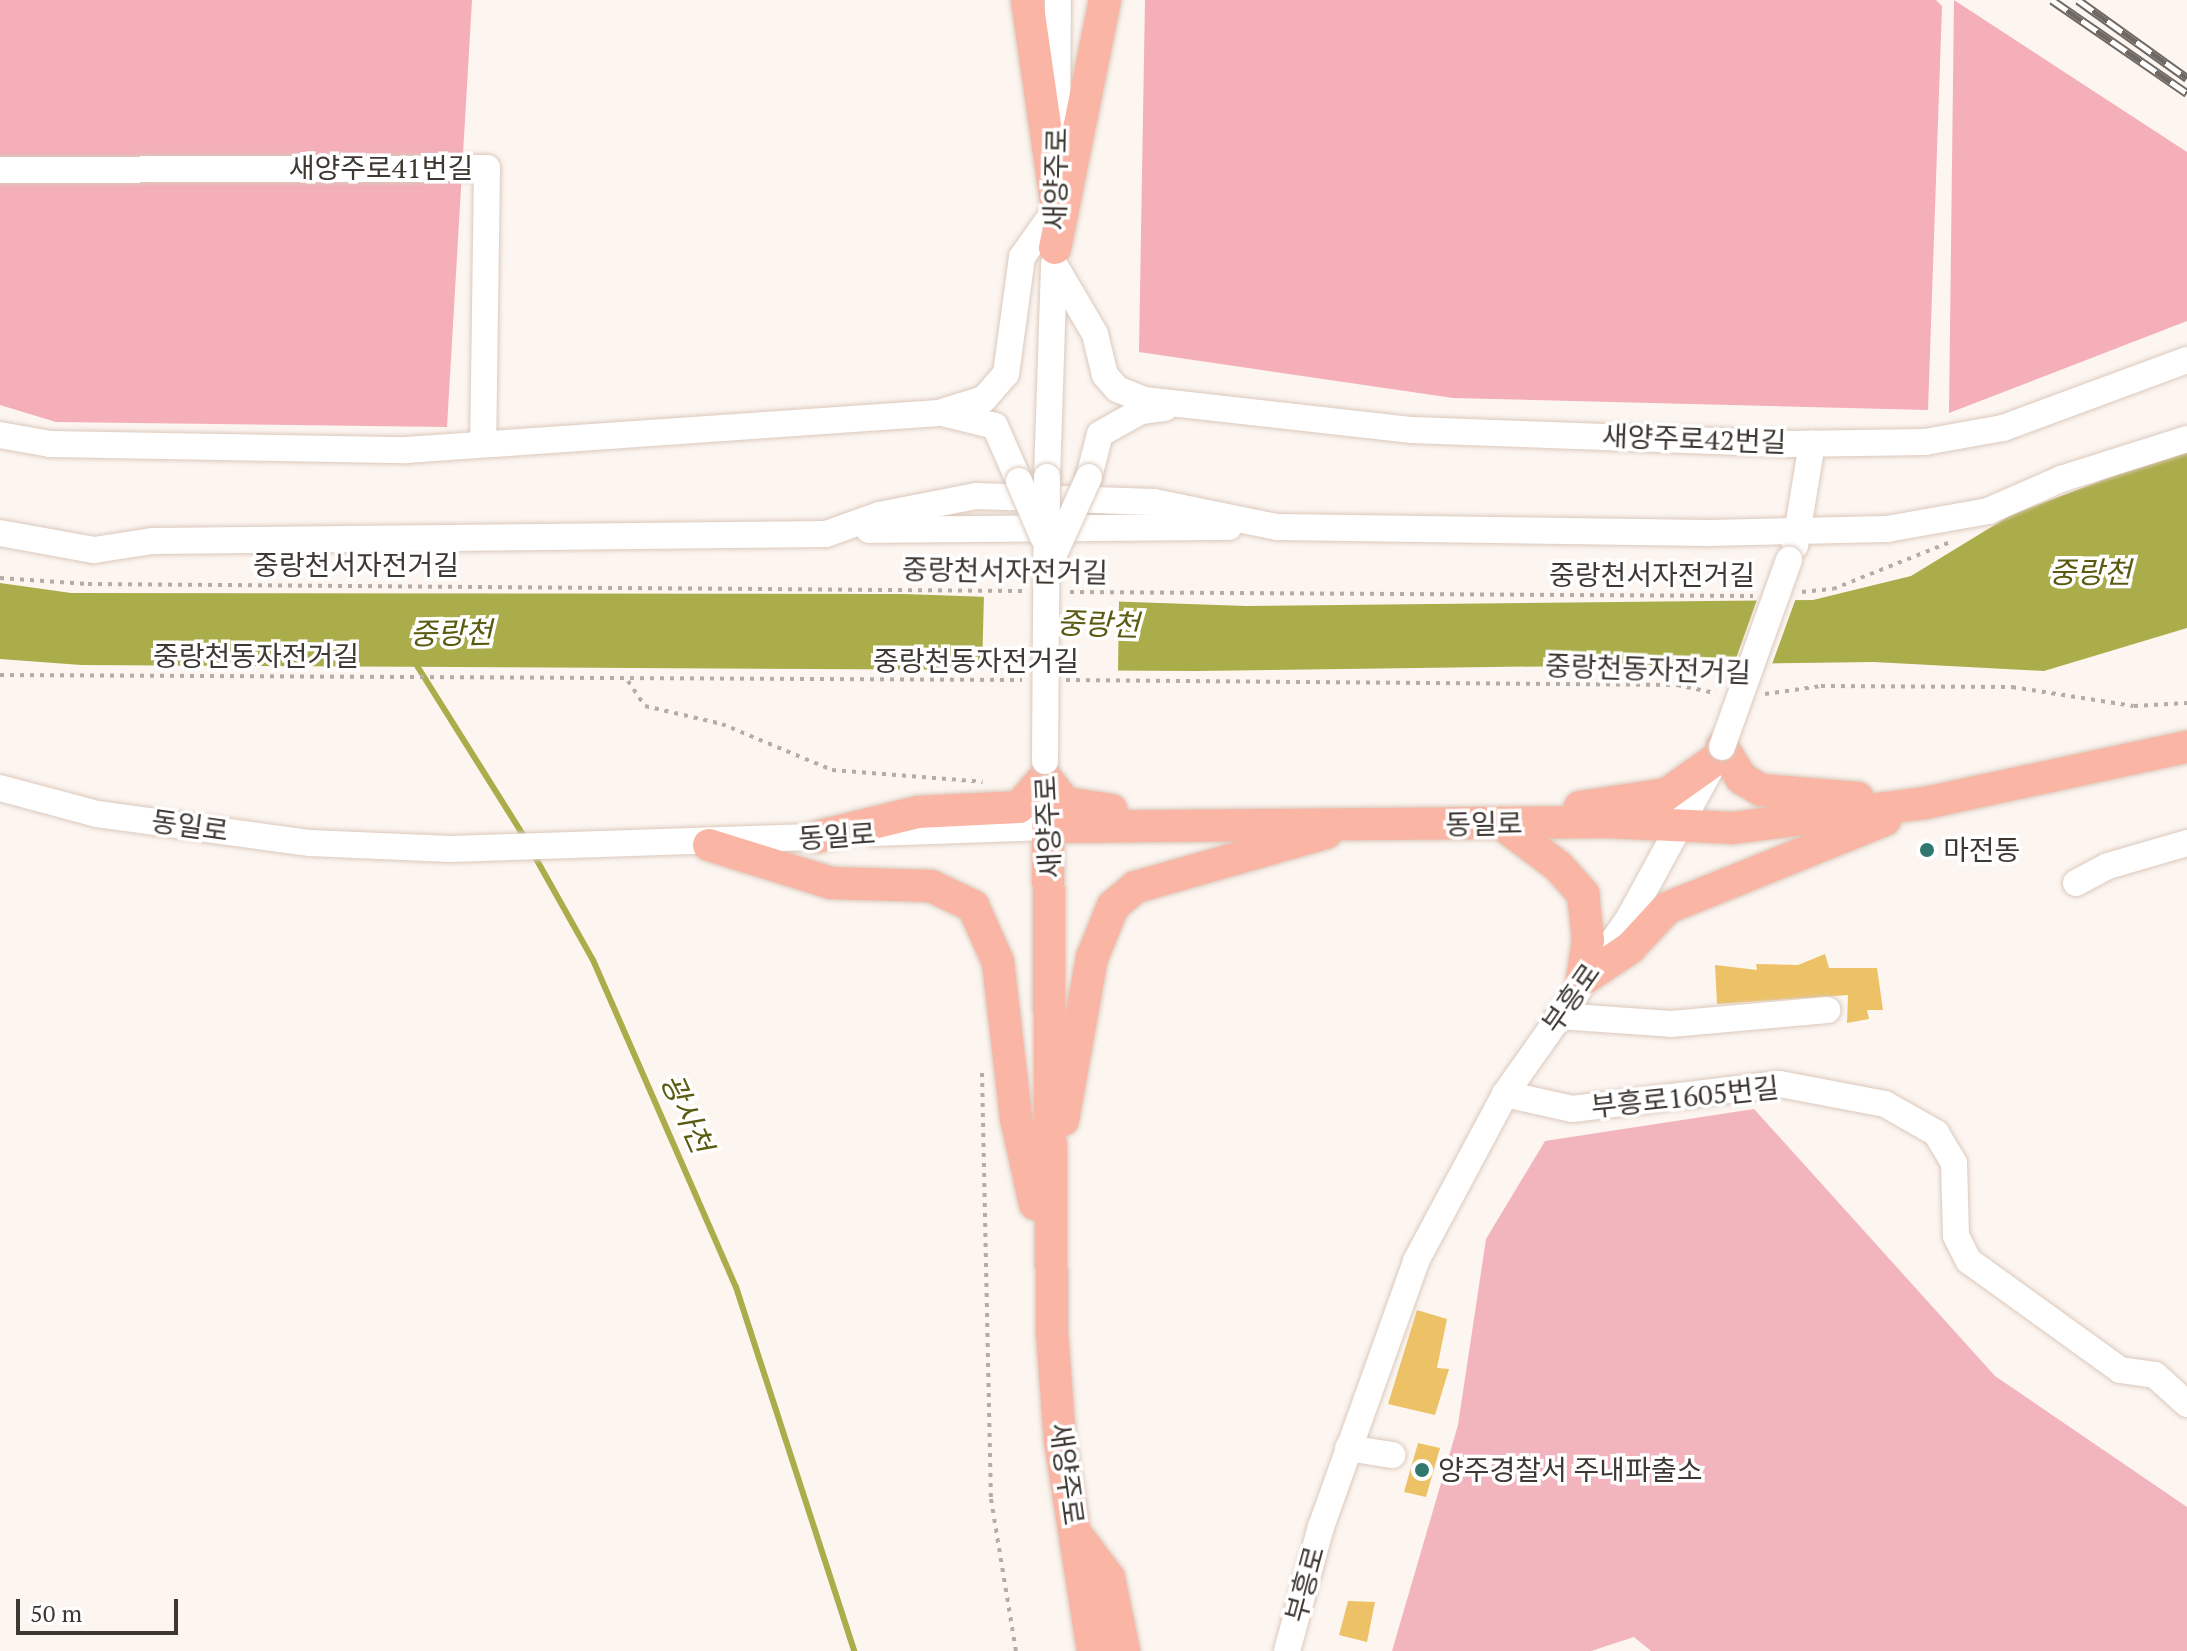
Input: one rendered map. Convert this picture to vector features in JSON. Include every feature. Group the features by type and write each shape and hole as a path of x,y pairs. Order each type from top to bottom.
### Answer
{"main road":[{"path":"1027,0 1056,205"},
{"path":"1055,256 1103,33 1105,0"},
{"path":"1678,828 1732,828 1925,803 2187,747"},
{"path":"1488,824 1667,794 1719,753 1741,778 1761,790 1925,803"},
{"path":"816,837 918,812 1019,807 1045,769 1065,803 1257,824"},
{"path":"1582,980 1630,948 1667,908 1925,803"},
{"path":"1488,824 1558,866 1583,894 1588,940 1582,980"},
{"name":"동일로","path":"1048,827 1488,824 1678,828"},
{"name":"새양주로","path":"1048,827 1050,1268 1060,1441 1093,1651"},
{"path":"1050,1137 1064,1119 1092,958 1113,906 1136,887 1221,868 1344,827"},
{"path":"709,845 831,883 931,886 973,906 998,962 1016,1118 1050,1268"},
{"path":"1076,1535 1109,1578 1124,1651"}],"street":[{"name":"새양주로","path":"1048,827 1045,769 1047,477 1055,256 1058,0"},
{"name":"새양주로41번길","path":"0,170 487,168 483,442"},
{"path":"0,435 50,444 406,450 483,442 939,413 984,399 1006,374 1022,257 1056,205"},
{"path":"1055,256 1095,334 1105,375 1117,389 1188,405"},
{"name":"새양주로42번길","path":"1188,405 1412,430 1812,443 1974,436 2187,360"},
{"path":"1048,558 1089,477 1100,434 1141,411 1188,405"},
{"path":"939,413 995,426 1048,558"},
{"path":"0,533 94,550 153,541 838,530 976,496 1154,502 1277,527 1800,532 1887,529 1988,511 2061,479 2187,439"},
{"name":"부흥로","path":"1287,1651 1348,1448 1416,1261 1505,1094 1582,980 1629,918 1719,753 1800,532 1812,443"},
{"name":"동일로","path":"0,788 97,814 279,839 451,849 709,845 1048,827"},
{"path":"2076,883 2108,866 2187,843"},
{"path":"1558,1016 1671,1024 1827,1010"},
{"name":"부흥로1605번길","path":"1505,1094 1572,1109 1780,1084 1885,1104 1936,1133 1954,1163 1956,1236 1969,1261 2108,1361 2155,1375 2187,1404"},
{"path":"1348,1448 1392,1455"}],"path":[{"name":"중랑천서자전거길","path":"1786,593 1833,589 1939,549 1988,511"},
{"name":"중랑천서자전거길","path":"0,578 88,584 1033,591"},
{"name":"중랑천서자전거길","path":"1064,592 1770,594"},
{"name":"중랑천동자전거길","path":"0,675 322,675 829,682 1027,680"},
{"name":"중랑천동자전거길","path":"1058,680 1677,685 1724,694"},
{"path":"628,681 645,706 722,724 832,770 985,782"},
{"name":"중랑천동자전거길","path":"1761,695 1821,686 2012,687 2134,706 2187,703"},
{"path":"982,1059 991,1499 1016,1651"}],"shaded area":[{"path":"0,0 472,0 447,427 56,422 0,405"},
{"path":"1145,0 1936,0 1942,6 1928,410 1453,398 1139,352"},
{"path":"1954,0 2187,152 2187,321 1949,413"},
{"path":"1754,1109 1995,1376 2187,1507 2187,1651 1651,1651 1634,1637 1591,1651 1392,1651 1458,1425 1486,1239 1545,1141"}],"water":[{"name":"중랑천","path":"2187,448 2187,628 2044,671 1874,662 1195,671 81,665 0,659 0,583 71,593 904,594 1246,606 1813,600 1911,576 2011,515"}],"pier":[{"path":"984,593 1119,598 1118,673 982,671"},
{"path":"1796,598 1771,667 1733,667 1757,600"}],"building":[{"path":"1825,954 1829,968 1877,968 1883,1010 1867,1010 1869,1019 1847,1023 1848,995 1717,1004 1715,965 1757,970 1756,964 1798,965"},
{"path":"1417,1310 1447,1319 1437,1368 1449,1369 1435,1415 1388,1404"},
{"name":"양주경찰서 주내파출소","path":"1418,1443 1440,1448 1426,1497 1404,1492"},
{"path":"1348,1601 1375,1602 1367,1642 1339,1635"}],"waterway":[{"name":"광사천","path":"414,661 525,838"},
{"name":"광사천","path":"534,855 593,960 736,1287 854,1651"}],"railway":[{"path":"2052,0 2187,93"},
{"path":"2078,0 2187,78"}],"place":[{"name":"마전동","path":"1927,850"},
{"name":"양주경찰서 주내파출소","path":"1422,1470"}]}
